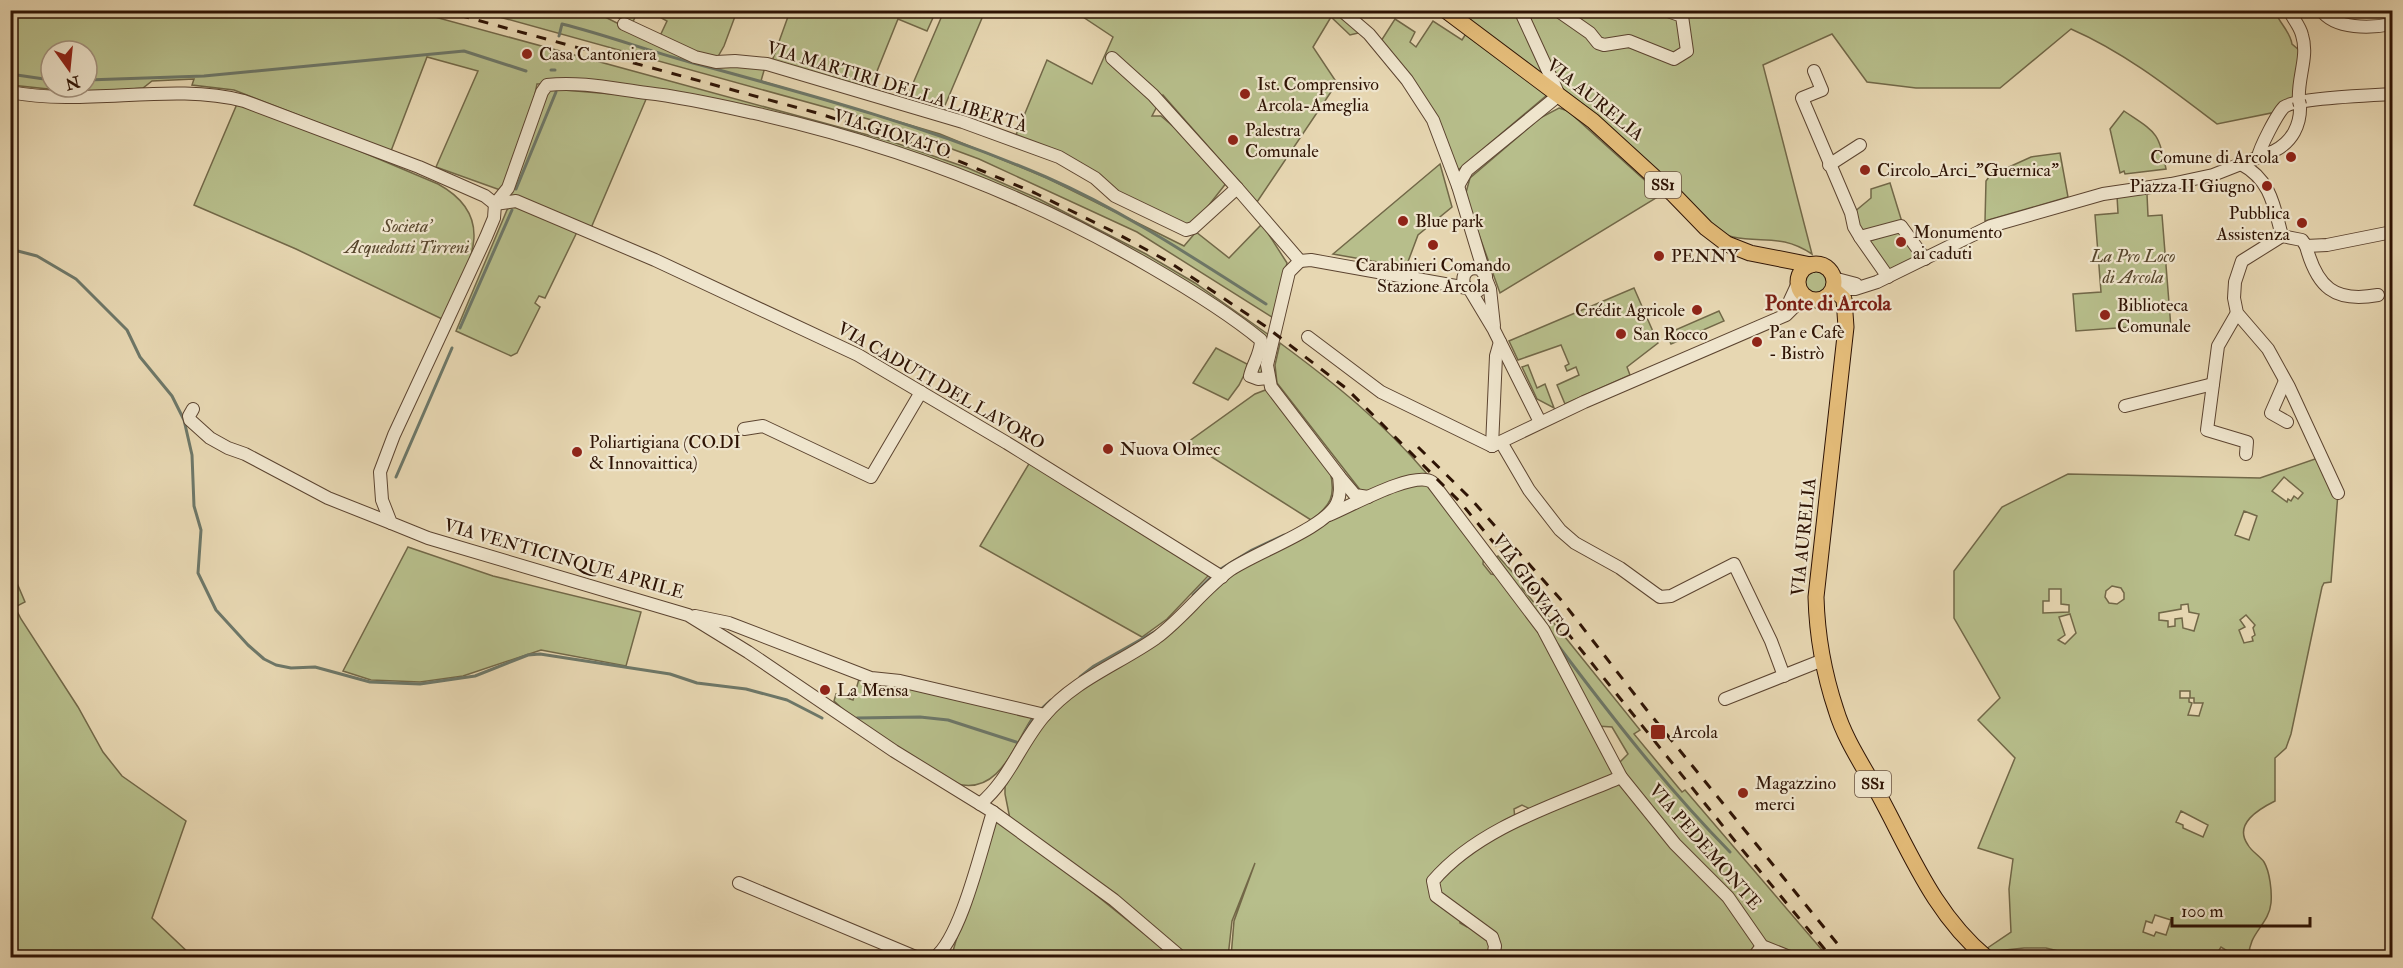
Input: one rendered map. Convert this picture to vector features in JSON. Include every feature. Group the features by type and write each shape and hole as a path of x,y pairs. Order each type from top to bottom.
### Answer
{"main road":[{"name":"VIA AURELIA","path":"1445,10 1559,95 1625,148 1706,228 1727,244 1750,253 1811,265"},
{"name":"SS1","path":"1775,259 1801,286"},
{"name":"SS1","path":"1811,265 1825,267 1831,288 1845,319"},
{"path":"1811,265 1803,270 1801,286 1817,300 1831,288"},
{"name":"SS1","path":"1831,288 1845,302 1845,319"},
{"name":"VIA AURELIA","path":"1845,319 1845,341 1835,440 1816,597 1817,623 1823,660 1840,722 1933,896 1961,935 1987,957"}],"street":[{"path":"1341,10 1369,34 1407,80 1433,120 1458,186 1490,290 1494,330"},
{"path":"1458,186 1467,170 1559,95 1520,10"},
{"path":"1557,10 1590,33 1598,43 1604,45 1629,41 1674,58 1687,51 1686,13 1665,10"},
{"path":"1831,288 1855,289 1866,286 1992,226 2103,194 2186,182 2213,175 2282,147 2294,133 2301,116 2298,87 2305,57 2301,31 2289,10"},
{"path":"2321,10 2324,15 2351,26 2365,28 2392,24"},
{"name":"VIA MARTIRI DELLA LIBERTÀ","path":"624,24 695,57 716,62 767,64 993,133 1072,164 1095,178 1115,196 1186,230 1194,228 1237,188"},
{"path":"1112,58 1153,95 1300,261"},
{"path":"1814,71 1822,90 1802,98 1860,237 1888,277"},
{"name":"VIA GIOVATO","path":"495,204 508,188 542,92 547,85 599,87 674,96 799,123 883,147 963,177 1025,202 1108,242 1187,288 1245,326 1261,340 1261,351 1250,376 1268,378"},
{"path":"10,92 71,98 203,94 228,97 367,147 462,185 485,195 495,204 494,218 486,237 394,435 380,472 382,500 391,523"},
{"path":"2258,157 2260,149 2284,107 2309,101 2392,94"},
{"path":"1829,165 1841,155 1860,145"},
{"path":"2241,164 2258,178 2272,195 2282,236"},
{"name":"VIA CADUTI DEL LAVORO","path":"495,204 516,201 655,260 858,354 1217,574"},
{"path":"1469,225 1470,253 1463,280 1494,330 1540,422"},
{"path":"1860,237 1901,226 1925,259"},
{"path":"2306,246 2327,245 2392,232"},
{"path":"2338,493 2268,349 2238,313 2234,298 2235,282 2242,261 2282,236 2302,240 2312,266 2324,286 2345,296 2378,295"},
{"path":"1370,497 1355,495 1271,387 1268,378 1268,364 1290,272 1300,261 1311,260 1469,289 1481,289 1485,276"},
{"path":"1437,282 1476,268 1485,276"},
{"path":"1497,444 1540,422 1779,318 1801,286"},
{"path":"1845,302 1866,286"},
{"path":"2238,313 2218,346 2207,429 2247,442 2246,453"},
{"path":"1308,337 1381,392 1497,444 1560,530 1575,543 1639,581 1656,596 1665,598 1734,564 1771,640 1784,676"},
{"path":"1497,444 1496,356 1500,342"},
{"path":"2285,381 2271,413 2287,422"},
{"path":"2125,406 2213,384"},
{"path":"744,429 763,426 871,477 921,392"},
{"name":"VIA VENTICINQUE APRILE","path":"193,409 189,416 190,420 210,438 328,498 428,538 688,615 748,652 894,751 993,812 1114,900 1182,957"},
{"path":"980,804 996,791 1038,713 1089,677 1154,639 1174,624 1217,574 1300,533 1323,518 1336,506 1340,493 1339,476"},
{"name":"VIA GIOVATO","path":"1323,518 1407,482 1422,478 1427,479 1439,489 1543,629 1621,777"},
{"path":"688,615 729,623 871,678 900,681 1038,713"},
{"path":"1725,699 1823,660"},
{"path":"1493,957 1495,946 1492,937 1436,896 1433,881 1446,865 1508,824 1621,777"},
{"name":"VIA PEDEMONTE","path":"1621,777 1675,844 1728,897 1762,946"},
{"path":"934,957 940,953 959,918 993,812"},
{"path":"739,883 918,957"},
{"path":"1753,957 1762,946 1792,957"}],"green space":[{"path":"10,11 413,11 890,141 968,168 1039,199 1146,254 1195,283 1269,335 1263,373 1256,376 1263,340 1109,240 886,146 584,83 537,84 531,115 503,191 436,167 478,71 427,57 391,151 234,90 192,85 194,79 152,81 143,88 99,92 99,39 39,39 39,88 11,85"},
{"path":"478,11 593,11 657,43 765,67 761,81 940,134 1047,178 1184,246 1196,232 1229,258 1262,224 1287,263 1275,319 1137,232 979,159 879,122"},
{"path":"604,11 649,11 636,15 632,24"},
{"path":"649,11 737,11 724,46 716,60 659,38 667,21"},
{"path":"790,11 936,11 927,31 898,19 869,91 771,64"},
{"path":"944,11 985,11 943,110 908,95"},
{"path":"1074,11 1338,11 1362,32 1350,35 1331,17 1313,47 1337,83 1257,202 1163,95 1152,116 1161,116 1182,134 1227,182 1191,228 1147,210 1016,135 1047,60 1092,84 1113,37"},
{"path":"1455,11 2275,11 2292,44 2299,50 2296,108 2217,124 2128,60 2071,29 2000,88 1916,88 1867,82 1832,34 1763,65 1812,254 1782,241 1733,237 1716,228"},
{"path":"1395,19 1415,32 1410,42 1416,47 1433,21 1462,40 1467,32 1547,95 1457,171 1381,41"},
{"path":"552,89 647,97 591,228 509,196 546,92"},
{"name":"Societa' Acquedotti Tirreni","path":"237,104 322,135 438,184 458,198 469,213 474,229 473,246 468,264 442,319 296,249 194,205"},
{"path":"1559,108 1568,111 1661,195 1500,293 1465,196 1470,178 1540,118"},
{"path":"2124,111 2143,124 2158,139 2166,169 2120,173 2110,129"},
{"path":"2060,153 2068,197 1985,221 1986,181 1994,170 2009,167 2031,157"},
{"name":"Blue park","path":"1440,164 1452,207 1418,235 1406,267 1333,254"},
{"path":"1890,183 1902,222 1861,235 1853,213 1871,198 1871,189"},
{"name":"La Pro Loco di Arcola","path":"2147,194 2148,216 2162,215 2171,328 2144,330 2144,326 2076,331 2073,294 2101,292 2095,215 2118,213 2117,196"},
{"path":"516,204 578,230 545,298 539,296 535,303 540,307 517,353 511,356 456,331 507,210"},
{"path":"1903,230 1920,255 1886,271 1866,242"},
{"path":"1816,266 1828,271 1833,283 1828,295 1816,300 1804,295 1799,283 1804,271"},
{"name":"San Rocco","path":"1634,288 1658,343 1627,367 1630,375 1565,404 1557,385 1579,375 1576,367 1567,371 1565,366 1569,364 1561,345 1518,360 1509,341"},
{"path":"1719,311 1724,321 1671,344 1666,334"},
{"path":"1280,343 1357,404 1411,455 1427,474 1410,477 1374,493 1361,491 1277,383 1275,365"},
{"path":"1216,348 1249,365 1228,400 1193,383"},
{"path":"1528,365 1537,388 1545,384 1554,408 1537,399 1522,367"},
{"path":"1268,389 1330,471 1332,494 1330,500 1323,510 1311,520 1188,442 1255,394"},
{"path":"2321,457 2338,493 2331,582 2324,583 2322,587 2291,734 2286,748 2275,758 2275,801 2255,813 2244,830 2244,837 2248,845 2266,866 2271,893 2267,917 2255,935 2249,957 2233,957 2234,955 2221,947 2214,958 2083,957 2046,948 1987,952 1986,949 2011,932 2009,889 2013,859 1978,848 2015,758 1978,720 2000,698 1954,618 1954,571 2002,507 2068,474 2260,478","holes":["2284,477 2303,493 2298,499 2294,496 2291,501 2288,499 2287,502 2272,491","2244,511 2257,516 2249,540 2235,535","2112,586 2121,588 2124,593 2124,599 2117,604 2109,603 2105,597 2106,591","2049,589 2061,589 2061,604 2069,605 2069,612 2043,613 2043,601 2049,601","2188,604 2189,612 2199,614 2194,631 2183,628 2182,618 2175,619 2175,626 2168,627 2168,621 2159,620 2159,613 2181,609 2181,605","2070,614 2076,633 2065,644 2058,640 2065,635 2059,617","2246,615 2255,625 2253,641 2244,643 2239,630 2245,627 2240,620","2180,691 2190,691 2190,698 2194,698 2194,703 2203,703 2199,716 2188,715 2192,703 2189,702 2189,698 2180,698","2181,811 2208,825 2203,837 2183,828 2183,825 2176,822","2155,915 2171,920 2166,935 2156,932 2154,936 2143,932 2146,921 2152,923"]},
{"path":"1030,462 1209,575 1167,619 1142,637 980,546"},
{"path":"1427,480 1484,552 1483,564 1491,574 1502,576 1542,630 1619,776 1536,812 1522,805 1514,809 1515,819 1432,880 1459,915 1460,923 1467,927 1474,925 1491,938 1492,958 1231,957 1234,921 1255,863 1232,921 1228,957 1184,957 1011,824 1005,794 1005,779 1028,740 1075,690 1154,641 1227,574 1371,498"},
{"path":"408,547 493,576 641,612 626,666 541,650 463,676 420,682 371,680 343,671"},
{"path":"1498,556 1640,730 1634,734 1682,792 1685,790 1828,957 1800,957 1764,943 1677,842 1626,779 1620,762 1628,754 1612,727 1597,726 1493,559"},
{"path":"11,569 25,602 15,607 21,619 78,707 103,752 122,776 186,821 152,918 193,957 11,957"},
{"path":"859,679 900,683 1034,715 1005,764 995,774 985,782 972,785 957,784 860,725 834,701 836,694 853,700"},
{"path":"1621,778 1707,879 1760,946 1751,958 1494,957 1496,946 1437,895 1434,881 1509,825"},
{"path":"993,812 1173,957 951,958"}],"waterway":[{"path":"559,36 562,24 579,28 873,114 1003,159 1075,190 1103,205 1159,236 1266,304"},
{"path":"99,80 204,76 464,51 526,71"},
{"path":"10,74 39,78"},
{"path":"516,189 556,92"},
{"path":"460,328 512,210"},
{"path":"10,249 37,256 76,279 127,330 140,357 172,396 184,420 192,455 194,506 201,530 198,573 216,610 264,659 276,665 291,668 315,667 370,682 420,684 475,676 528,655 540,654 670,674 697,683 746,689 787,700 822,718"},
{"path":"396,477 452,348"},
{"path":"1219,570 1252,550 1284,535"},
{"path":"1193,595 1214,574"},
{"path":"1080,677 1094,666 1156,631"},
{"path":"1557,644 1640,751 1730,852"},
{"path":"1040,710 1051,700"},
{"path":"857,718 920,717 948,720 1019,743"},
{"path":"1025,732 1034,717"}],"railway":[{"path":"440,10 817,113 930,149 1035,193 1114,232 1169,262 1265,326 1347,389 1461,503 1832,958"},
{"path":"1418,447 1470,498 1562,601 1646,709 1849,958"}],"place":[{"name":"Casa Cantoniera","path":"527,54"},
{"name":"Ist. Comprensivo Arcola-Ameglia","path":"1245,94"},
{"name":"Palestra Comunale","path":"1233,140"},
{"name":"Comune di Arcola","path":"2291,157"},
{"name":"Circolo_Arci_\"Guernica\"","path":"1865,170"},
{"name":"Piazza II Giugno","path":"2267,186"},
{"name":"Blue park","path":"1403,221"},
{"name":"Pubblica Assistenza","path":"2302,223"},
{"name":"Monumento ai caduti","path":"1901,242"},
{"name":"Carabinieri Comando Stazione Arcola","path":"1433,245"},
{"name":"PENNY","path":"1659,256"},
{"name":"Crédit Agricole","path":"1697,310"},
{"name":"Biblioteca Comunale","path":"2105,315"},
{"name":"San Rocco","path":"1621,334"},
{"name":"Pan e Cafè - Bistrò","path":"1757,342"},
{"name":"Nuova Olmec","path":"1108,449"},
{"name":"Poliartigiana (CO.DI & Innovaittica)","path":"577,452"},
{"name":"La Mensa","path":"825,690"},
{"name":"Arcola","path":"1658,732"},
{"name":"Magazzino merci","path":"1743,793"}],"district":[{"name":"Ponte di Arcola","path":"1828,303"}]}
